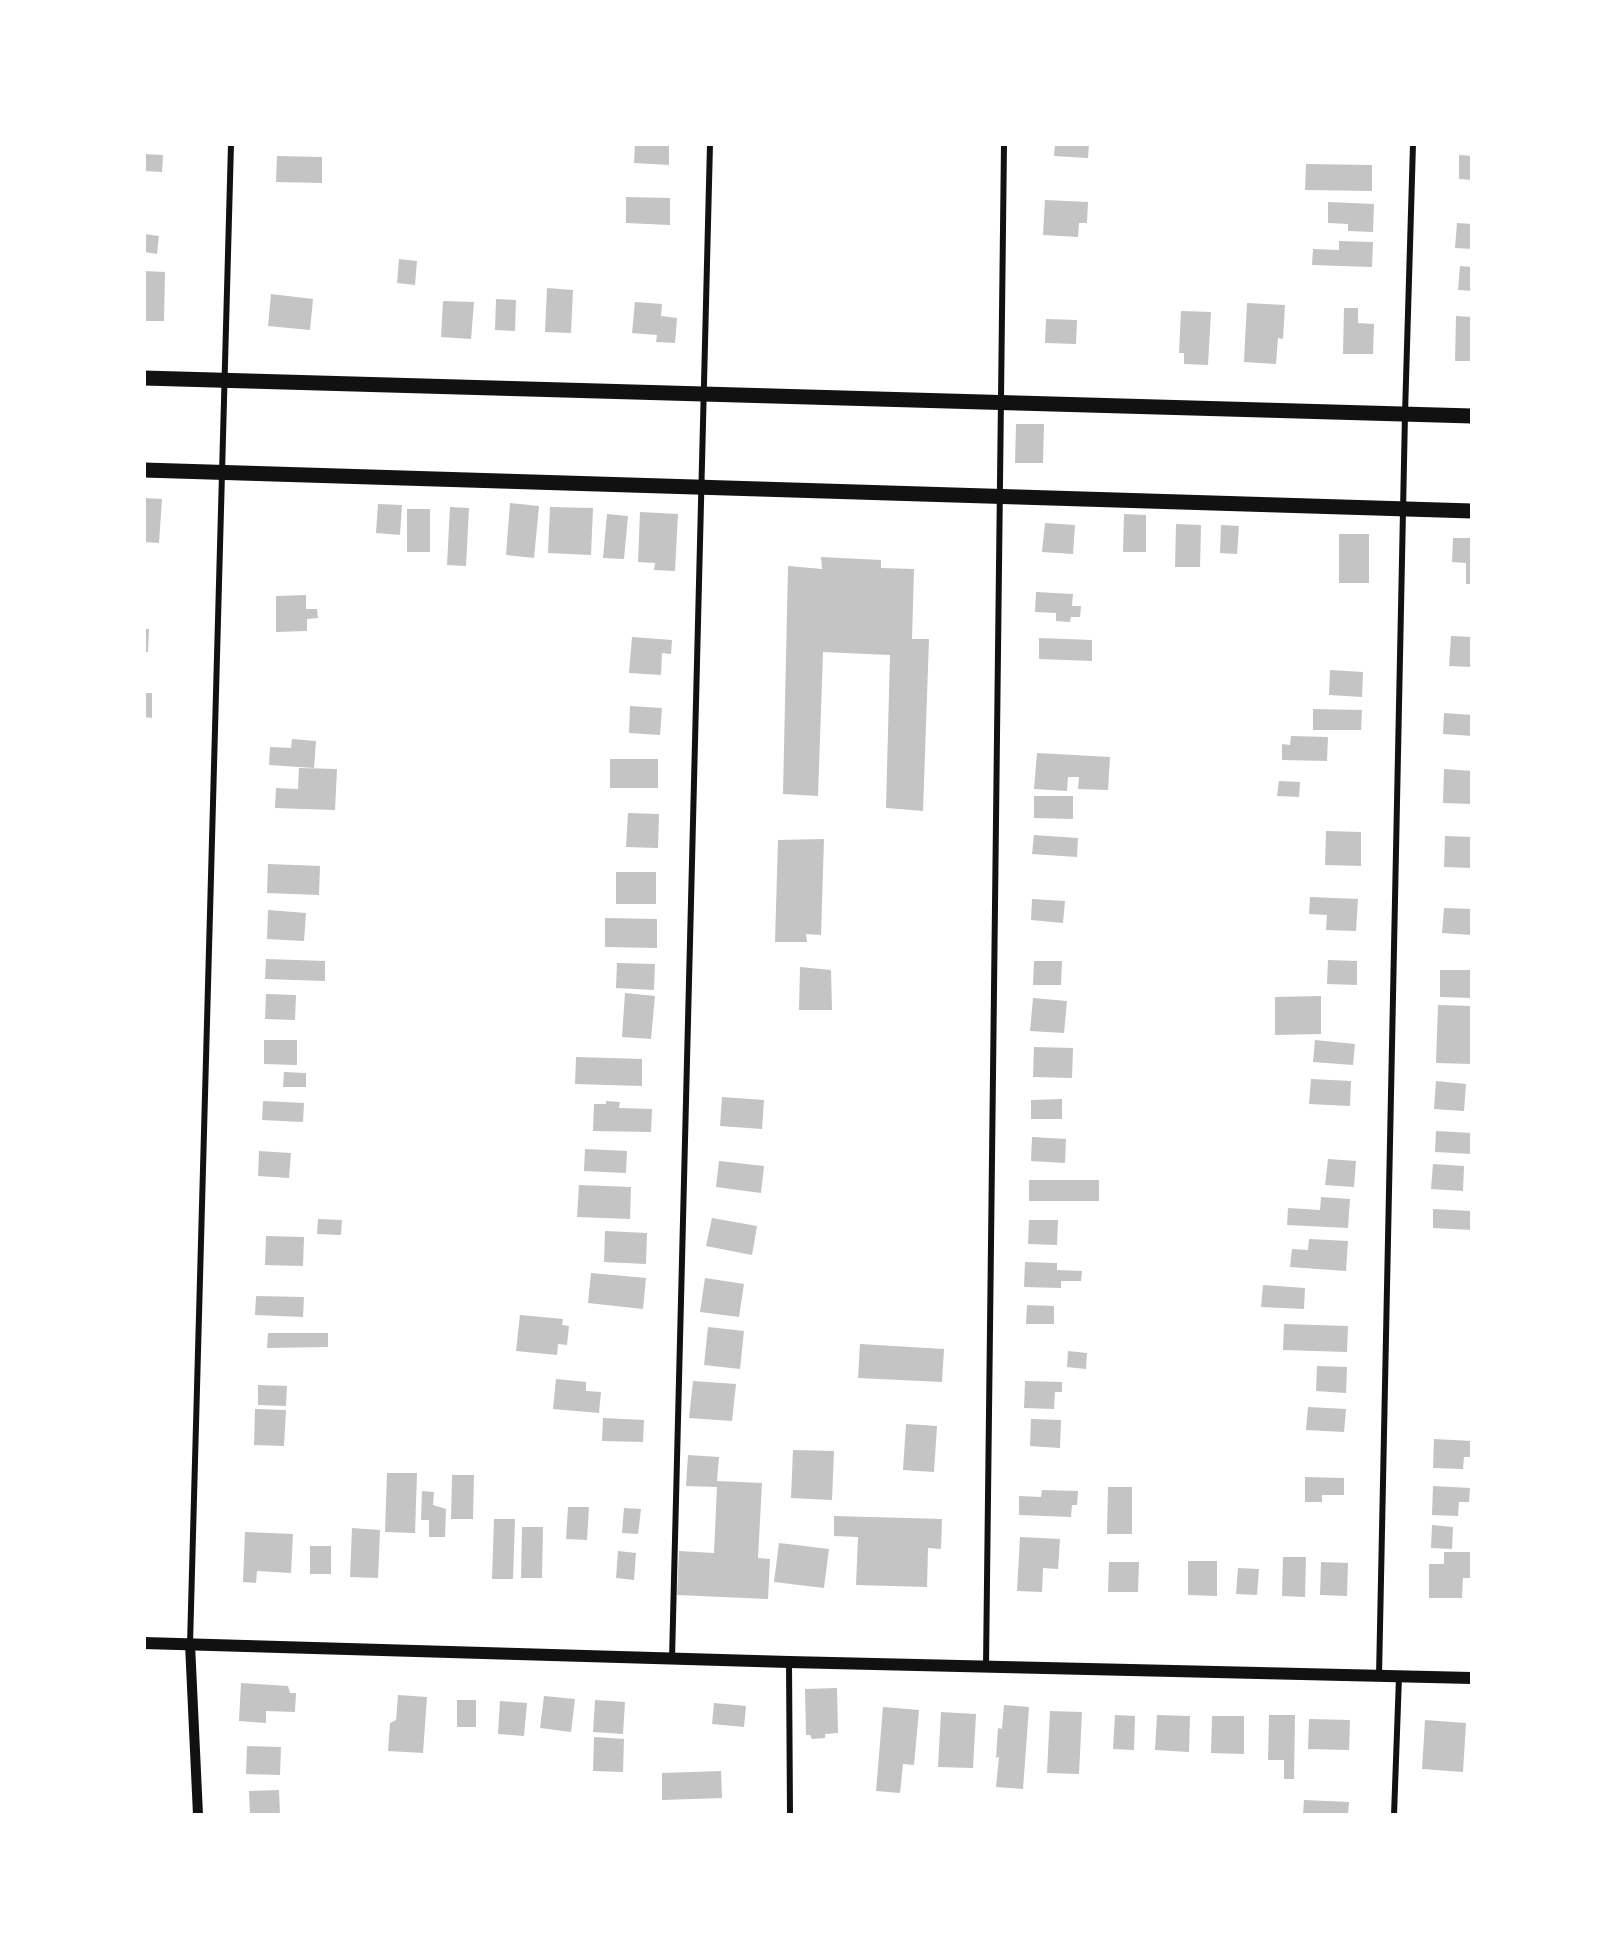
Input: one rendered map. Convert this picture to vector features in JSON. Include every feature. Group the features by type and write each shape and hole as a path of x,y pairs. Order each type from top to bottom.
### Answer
{"main road":[{"path":"144,378 1472,416"},
{"path":"144,470 1472,511"},
{"path":"144,1643 672,1659 1472,1678"}],"street":[{"path":"198,1815 190,1644 231,144"},
{"path":"672,1659 710,144"},
{"path":"986,1667 1004,144"},
{"path":"1379,1677 1405,414 1413,144"},
{"path":"789,1662 790,1815"},
{"path":"1394,1815 1399,1677"}],"building":[{"path":"635,144 669,144 669,165 634,163"},
{"path":"1055,144 1089,144 1088,158 1054,156"},
{"path":"144,154 163,155 162,172 144,171"},
{"path":"1459,155 1472,156 1472,180 1459,179"},
{"path":"277,156 322,157 322,183 276,182"},
{"path":"1306,164 1372,165 1372,191 1305,190"},
{"path":"626,197 670,198 670,225 626,223"},
{"path":"1045,200 1088,202 1087,223 1079,223 1078,237 1043,235"},
{"path":"1328,202 1374,204 1373,232 1348,231 1348,224 1328,223"},
{"path":"1457,223 1472,224 1472,249 1455,248"},
{"path":"144,234 159,236 157,254 144,252"},
{"path":"1339,241 1373,242 1372,267 1312,265 1313,249 1339,250"},
{"path":"399,259 417,261 415,285 397,283"},
{"path":"1460,266 1472,267 1472,291 1458,290"},
{"path":"144,271 165,272 164,321 144,321"},
{"path":"547,288 573,290 571,333 545,332"},
{"path":"271,294 313,299 310,330 268,326"},
{"path":"496,299 516,300 515,331 495,330"},
{"path":"443,301 474,302 471,339 441,337"},
{"path":"635,302 662,304 661,316 677,318 675,343 656,342 657,335 632,333"},
{"path":"1247,303 1285,305 1283,339 1278,338 1276,364 1244,362"},
{"path":"1344,308 1358,308 1358,323 1374,324 1373,354 1343,354"},
{"path":"1181,311 1211,312 1208,365 1184,364 1184,353 1179,353"},
{"path":"1456,316 1472,317 1472,361 1455,361"},
{"path":"1046,319 1077,320 1076,344 1045,343"},
{"path":"1016,424 1044,424 1043,463 1015,463"},
{"path":"144,498 162,499 159,543 144,542"},
{"path":"510,503 539,506 534,558 506,555"},
{"path":"378,504 402,505 400,535 376,533"},
{"path":"450,507 469,508 466,566 447,565"},
{"path":"550,507 593,508 591,555 548,553"},
{"path":"407,509 430,509 430,552 407,552"},
{"path":"640,512 678,514 675,571 654,570 655,563 638,562"},
{"path":"607,514 628,516 624,559 603,558"},
{"path":"1124,514 1146,515 1146,552 1123,552"},
{"path":"1045,523 1075,525 1073,554 1042,552"},
{"path":"1176,524 1201,525 1200,567 1175,567"},
{"path":"1221,525 1239,526 1237,554 1220,553"},
{"path":"1339,534 1369,534 1369,583 1339,583"},
{"path":"1453,538 1472,538 1472,584 1466,584 1466,563 1452,562"},
{"path":"821,557 881,560 881,568 914,569 912,639 929,639 923,811 886,808 890,655 823,652 818,796 783,794 788,566 822,569"},
{"path":"1036,592 1073,594 1072,606 1081,606 1080,617 1071,617 1070,622 1056,621 1056,613 1035,612"},
{"path":"306,595 306,609 317,609 318,618 307,619 307,631 276,632 276,596"},
{"path":"144,629 149,629 148,652 144,652"},
{"path":"1451,636 1472,637 1472,667 1449,666"},
{"path":"632,637 672,640 671,654 662,653 661,675 629,673"},
{"path":"1039,638 1092,640 1092,661 1039,659"},
{"path":"1330,670 1363,672 1362,697 1329,695"},
{"path":"144,693 152,693 152,718 144,717"},
{"path":"630,706 662,708 660,735 629,733"},
{"path":"1313,709 1362,710 1361,730 1313,730"},
{"path":"1444,713 1472,715 1472,736 1443,734"},
{"path":"1291,736 1328,737 1327,761 1282,760 1282,744 1290,745"},
{"path":"292,739 316,741 314,768 269,765 270,747 291,748"},
{"path":"1037,753 1110,757 1108,790 1078,789 1079,777 1068,777 1067,791 1034,789"},
{"path":"610,759 658,759 658,788 610,788"},
{"path":"299,768 337,769 335,810 275,808 276,788 298,789"},
{"path":"1444,769 1472,771 1472,804 1443,803"},
{"path":"1279,781 1300,782 1299,797 1277,796"},
{"path":"1034,796 1073,796 1073,819 1034,818"},
{"path":"628,813 659,814 658,848 626,847"},
{"path":"1326,831 1361,832 1361,866 1325,865"},
{"path":"1034,835 1078,838 1077,857 1032,854"},
{"path":"1445,836 1472,837 1472,868 1444,867"},
{"path":"824,839 821,935 806,934 807,942 775,942 778,840"},
{"path":"268,864 320,866 319,895 267,893"},
{"path":"616,872 656,872 656,904 616,904"},
{"path":"1310,897 1358,899 1356,931 1326,930 1327,915 1309,914"},
{"path":"1032,899 1065,901 1063,923 1031,920"},
{"path":"1444,908 1472,909 1472,935 1442,933"},
{"path":"268,910 306,913 304,941 267,939"},
{"path":"605,918 657,919 657,948 605,947"},
{"path":"266,959 325,961 325,981 265,979"},
{"path":"1328,960 1357,961 1357,985 1327,984"},
{"path":"1034,961 1062,961 1061,985 1033,985"},
{"path":"617,963 655,964 654,990 616,988"},
{"path":"800,967 831,970 832,1010 799,1010"},
{"path":"1440,970 1472,970 1472,998 1440,997"},
{"path":"625,993 655,996 651,1039 622,1037"},
{"path":"266,994 296,995 295,1020 265,1019"},
{"path":"1321,996 1321,1034 1275,1035 1275,997"},
{"path":"1033,998 1067,1001 1064,1033 1030,1031"},
{"path":"1438,1005 1472,1006 1472,1064 1436,1063"},
{"path":"264,1040 297,1040 297,1065 264,1064"},
{"path":"1315,1040 1355,1044 1353,1065 1313,1062"},
{"path":"1034,1047 1073,1048 1072,1078 1033,1077"},
{"path":"576,1057 642,1059 642,1086 575,1084"},
{"path":"284,1072 306,1073 306,1087 283,1087"},
{"path":"1311,1079 1351,1081 1350,1106 1309,1104"},
{"path":"1436,1081 1466,1084 1464,1111 1434,1109"},
{"path":"722,1097 764,1100 762,1129 720,1126"},
{"path":"1062,1099 1062,1119 1031,1119 1031,1100"},
{"path":"263,1101 304,1103 303,1122 262,1120"},
{"path":"606,1101 620,1102 619,1108 652,1109 651,1132 593,1131 594,1104 606,1104"},
{"path":"1436,1131 1472,1133 1472,1154 1435,1152"},
{"path":"1032,1137 1066,1139 1065,1163 1031,1161"},
{"path":"585,1149 627,1151 626,1173 584,1171"},
{"path":"259,1151 291,1153 289,1178 258,1176"},
{"path":"1328,1159 1356,1161 1354,1187 1325,1185"},
{"path":"719,1161 764,1166 761,1193 716,1187"},
{"path":"1433,1164 1464,1166 1463,1191 1431,1189"},
{"path":"1029,1180 1099,1180 1099,1201 1029,1201"},
{"path":"579,1185 631,1187 630,1219 577,1217"},
{"path":"1321,1197 1350,1199 1348,1228 1287,1225 1288,1208 1320,1210"},
{"path":"1433,1209 1472,1211 1472,1230 1433,1228"},
{"path":"712,1218 757,1226 752,1255 706,1246"},
{"path":"318,1219 342,1220 341,1235 317,1234"},
{"path":"1029,1220 1058,1220 1057,1245 1028,1244"},
{"path":"605,1231 647,1233 646,1264 604,1262"},
{"path":"266,1236 304,1237 303,1266 265,1265"},
{"path":"1309,1239 1348,1241 1346,1271 1290,1267 1292,1249 1308,1250"},
{"path":"1025,1262 1057,1263 1057,1270 1082,1271 1081,1281 1061,1281 1061,1288 1024,1287"},
{"path":"591,1273 646,1278 643,1309 588,1303"},
{"path":"705,1278 744,1284 739,1317 700,1312"},
{"path":"1263,1285 1305,1288 1304,1309 1261,1307"},
{"path":"256,1296 304,1297 303,1317 255,1315"},
{"path":"1027,1305 1054,1306 1054,1324 1026,1324"},
{"path":"520,1315 563,1319 562,1325 569,1326 567,1345 558,1344 557,1355 516,1351"},
{"path":"1284,1324 1348,1326 1347,1352 1283,1350"},
{"path":"708,1327 744,1331 740,1369 704,1365"},
{"path":"268,1333 328,1333 328,1347 267,1348"},
{"path":"860,1344 944,1349 942,1382 858,1378"},
{"path":"1068,1351 1087,1353 1086,1369 1067,1367"},
{"path":"1317,1366 1347,1367 1346,1393 1316,1391"},
{"path":"556,1379 586,1382 586,1391 601,1392 599,1413 553,1409"},
{"path":"693,1381 736,1384 732,1421 689,1418"},
{"path":"1025,1381 1062,1382 1062,1392 1055,1392 1054,1409 1024,1408"},
{"path":"258,1385 287,1386 286,1406 258,1405"},
{"path":"1308,1407 1346,1409 1344,1432 1306,1430"},
{"path":"255,1409 286,1410 284,1446 254,1445"},
{"path":"603,1418 644,1420 643,1442 602,1441"},
{"path":"1031,1419 1061,1420 1060,1448 1030,1446"},
{"path":"906,1424 937,1426 934,1472 903,1470"},
{"path":"1434,1439 1472,1441 1472,1457 1464,1457 1463,1469 1433,1468"},
{"path":"793,1450 834,1451 832,1500 791,1498"},
{"path":"688,1455 719,1457 717,1481 762,1483 758,1558 770,1559 768,1599 677,1595 679,1551 714,1553 717,1487 686,1486"},
{"path":"387,1473 417,1473 415,1533 385,1532"},
{"path":"452,1475 474,1475 473,1519 451,1519"},
{"path":"1305,1477 1344,1478 1344,1495 1322,1495 1322,1502 1305,1502"},
{"path":"1433,1486 1470,1488 1469,1502 1459,1502 1458,1516 1432,1515"},
{"path":"1108,1487 1132,1487 1132,1534 1107,1534"},
{"path":"1042,1490 1078,1491 1077,1505 1072,1505 1071,1517 1019,1515 1019,1496 1041,1497"},
{"path":"422,1491 434,1492 433,1505 446,1509 445,1537 429,1537 429,1520 421,1520"},
{"path":"568,1507 589,1507 587,1540 566,1539"},
{"path":"624,1508 641,1509 638,1534 622,1533"},
{"path":"834,1516 942,1519 941,1549 928,1548 927,1587 856,1585 858,1537 834,1536"},
{"path":"494,1519 515,1519 513,1579 492,1579"},
{"path":"1432,1525 1453,1527 1452,1549 1431,1548"},
{"path":"522,1527 543,1527 542,1578 521,1578"},
{"path":"352,1528 380,1530 378,1578 350,1577"},
{"path":"245,1532 293,1534 291,1573 257,1571 256,1583 243,1582"},
{"path":"1020,1537 1060,1539 1058,1569 1043,1568 1042,1592 1017,1591"},
{"path":"779,1543 829,1549 824,1588 774,1582"},
{"path":"310,1546 331,1546 331,1574 310,1574"},
{"path":"618,1551 636,1553 634,1580 616,1578"},
{"path":"1444,1552 1472,1552 1472,1578 1463,1578 1462,1598 1429,1598 1429,1564 1444,1564"},
{"path":"1283,1557 1306,1557 1305,1597 1282,1596"},
{"path":"1188,1561 1217,1561 1217,1596 1188,1595"},
{"path":"1109,1562 1139,1562 1138,1592 1108,1592"},
{"path":"1321,1562 1348,1563 1347,1596 1320,1595"},
{"path":"1238,1568 1259,1569 1257,1595 1236,1594"},
{"path":"241,1683 288,1686 290,1693 296,1693 295,1712 266,1711 266,1723 239,1721"},
{"path":"837,1688 838,1733 825,1734 825,1738 812,1739 810,1735 806,1735 805,1689"},
{"path":"398,1695 427,1697 423,1753 388,1751 390,1723 396,1720"},
{"path":"544,1696 575,1699 571,1732 540,1728"},
{"path":"457,1700 476,1700 476,1727 457,1727"},
{"path":"595,1700 625,1702 623,1734 593,1732"},
{"path":"500,1701 527,1703 524,1736 498,1734"},
{"path":"714,1703 746,1706 744,1727 712,1724"},
{"path":"1004,1705 1029,1707 1023,1789 996,1787 999,1757 996,1758 998,1728 1002,1729"},
{"path":"883,1707 919,1710 914,1765 903,1764 900,1793 876,1791"},
{"path":"1050,1711 1082,1712 1079,1774 1047,1773"},
{"path":"941,1712 976,1714 973,1768 938,1767"},
{"path":"1115,1715 1135,1716 1134,1750 1113,1749"},
{"path":"1157,1715 1190,1716 1189,1752 1155,1750"},
{"path":"1269,1715 1295,1715 1294,1779 1284,1779 1284,1760 1268,1760"},
{"path":"1212,1716 1244,1716 1244,1754 1211,1753"},
{"path":"1309,1719 1350,1720 1349,1750 1308,1749"},
{"path":"1425,1720 1466,1723 1463,1772 1422,1769"},
{"path":"594,1737 624,1739 623,1772 593,1771"},
{"path":"247,1746 281,1747 280,1775 246,1774"},
{"path":"721,1771 722,1798 662,1800 662,1773"},
{"path":"279,1790 280,1815 250,1815 249,1791"},
{"path":"1304,1800 1349,1802 1348,1815 1303,1815"}]}
